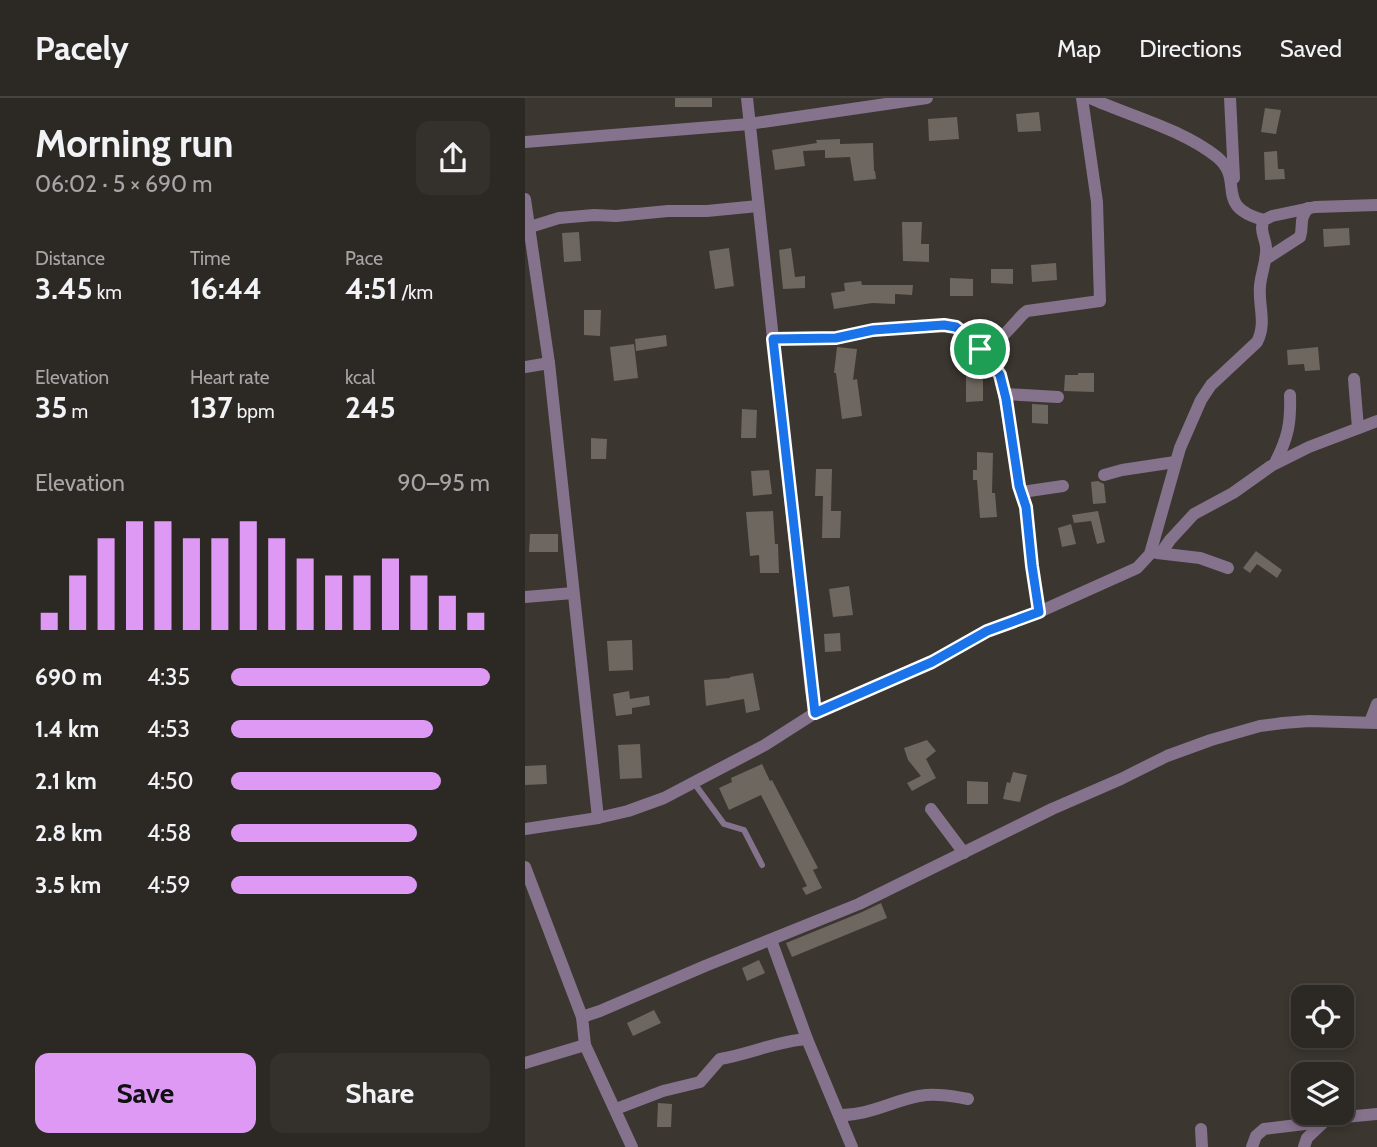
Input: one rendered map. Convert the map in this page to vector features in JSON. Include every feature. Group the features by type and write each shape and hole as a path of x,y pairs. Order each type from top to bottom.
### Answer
{"street":[{"path":"747,98 815,713"},
{"path":"525,142 749,124 927,98"},
{"path":"980,349 992,345 1027,311 1100,301 1097,202 1082,98"},
{"path":"1090,98 1169,130 1215,156 1228,169 1234,203 1241,212 1250,216 1264,220 1308,208 1377,205"},
{"path":"1230,98 1234,203"},
{"path":"525,199 549,363 598,818"},
{"path":"530,227 559,218 758,206"},
{"path":"1266,259 1300,237 1301,218 1308,208"},
{"path":"1156,554 1179,448 1201,400 1211,386 1262,334 1259,288 1266,259 1261,228 1264,220"},
{"path":"773,339 836,338 873,330 944,325 956,327 980,349 997,368 1005,394 1019,486 1026,507 1039,612"},
{"path":"525,367 549,363"},
{"path":"1354,379 1358,428"},
{"path":"1005,394 1058,397"},
{"path":"1275,464 1289,429 1290,395"},
{"path":"525,829 598,818 664,798 765,745 815,713 932,662 987,631 1039,612 1137,568 1156,554 1194,514 1233,493 1275,464 1309,447 1377,421"},
{"path":"1104,475 1175,462"},
{"path":"1022,492 1063,486"},
{"path":"1156,554 1201,558 1228,568"},
{"path":"525,597 573,593"},
{"path":"582,1017 859,904 1167,756 1260,726 1309,721 1373,723 1377,704"},
{"path":"931,808 964,853"},
{"path":"525,867 582,1017 585,1045 632,1147"},
{"path":"771,940 807,1039 852,1147"},
{"path":"616,1109 663,1091 700,1082 720,1059 742,1055 765,1046 807,1039"},
{"path":"525,1063 585,1045"},
{"path":"839,1115 861,1114 929,1094 968,1100"},
{"path":"1354,1116 1377,1114"},
{"path":"1252,1147 1256,1136 1263,1129 1297,1125"},
{"path":"1304,1147 1307,1138 1320,1125"},
{"path":"1201,1129 1202,1147"}],"lane":[{"path":"694,783 724,824 744,830 762,865"}],"building":[{"path":"675,98 712,98 712,107 675,107"},
{"path":"1265,108 1281,110 1276,134 1261,132"},
{"path":"1039,112 1041,131 1018,132 1016,114"},
{"path":"957,117 959,139 929,141 928,119"},
{"path":"840,139 840,144 873,143 876,179 854,181 850,157 825,158 825,150 803,151 805,166 775,170 772,150 817,143 816,140"},
{"path":"1277,151 1278,169 1284,169 1285,179 1265,180 1264,152"},
{"path":"902,222 922,222 921,244 929,244 929,262 903,261"},
{"path":"1349,228 1350,245 1324,247 1323,229"},
{"path":"579,232 581,261 564,262 562,233"},
{"path":"729,248 734,286 715,289 709,251"},
{"path":"791,248 795,277 805,276 805,288 783,289 779,250"},
{"path":"1056,263 1057,280 1032,282 1031,265"},
{"path":"991,269 1013,269 1013,284 991,283"},
{"path":"950,278 973,279 973,296 950,296"},
{"path":"861,281 862,285 913,285 912,295 895,294 895,304 872,303 834,309 831,293 845,291 844,283"},
{"path":"584,310 601,310 600,336 584,335"},
{"path":"666,335 667,346 636,351 635,339"},
{"path":"634,344 638,378 614,381 610,347"},
{"path":"837,347 857,349 853,380 857,379 862,416 842,419 834,373"},
{"path":"1318,347 1320,370 1305,371 1304,364 1288,365 1287,350"},
{"path":"975,373 983,373 983,401 966,402 966,376 975,376"},
{"path":"1094,373 1094,392 1064,391 1065,375"},
{"path":"1032,404 1048,405 1048,424 1032,423"},
{"path":"742,409 757,410 756,438 741,438"},
{"path":"591,438 607,439 606,459 591,459"},
{"path":"977,452 993,453 992,493 995,493 997,517 980,518 977,480 973,480 973,470 977,470"},
{"path":"816,469 832,469 831,511 841,511 840,538 822,538 823,496 815,496"},
{"path":"769,470 772,494 753,496 751,471"},
{"path":"1091,482 1104,484 1106,503 1093,504"},
{"path":"773,511 779,573 760,573 759,555 750,556 746,512"},
{"path":"1098,511 1105,542 1097,544 1091,521 1074,523 1072,515"},
{"path":"1071,524 1076,544 1062,547 1058,528"},
{"path":"530,534 558,534 558,552 529,552"},
{"path":"1256,551 1282,570 1277,578 1257,564 1250,573 1243,568"},
{"path":"849,586 853,615 833,617 829,589"},
{"path":"840,633 841,651 825,652 824,634"},
{"path":"632,640 633,670 609,671 607,641"},
{"path":"753,673 760,710 746,713 744,699 706,706 704,680"},
{"path":"629,691 630,699 649,696 650,705 632,708 632,714 616,716 613,694"},
{"path":"927,740 936,751 926,759 936,778 912,791 907,783 921,776 908,760 904,748"},
{"path":"640,744 642,778 620,779 618,745"},
{"path":"762,764 818,868 813,870 822,888 806,895 802,888 807,886 761,795 729,810 719,788 732,782 731,778"},
{"path":"546,765 547,784 525,785 525,766"},
{"path":"1013,772 1027,775 1020,802 1003,799 1007,782 1010,783"},
{"path":"967,781 988,782 988,804 967,804"},
{"path":"881,903 887,918 792,957 786,943"},
{"path":"759,960 765,973 747,981 742,968"},
{"path":"654,1010 661,1023 633,1036 627,1023"},
{"path":"658,1103 672,1104 671,1127 657,1127"}],"route":[{"path":"944,325 956,327 980,349 997,368 1006,399 1019,486 1026,507 1039,612 987,631 932,662 815,713 773,339 836,338 873,330 944,325"}]}
